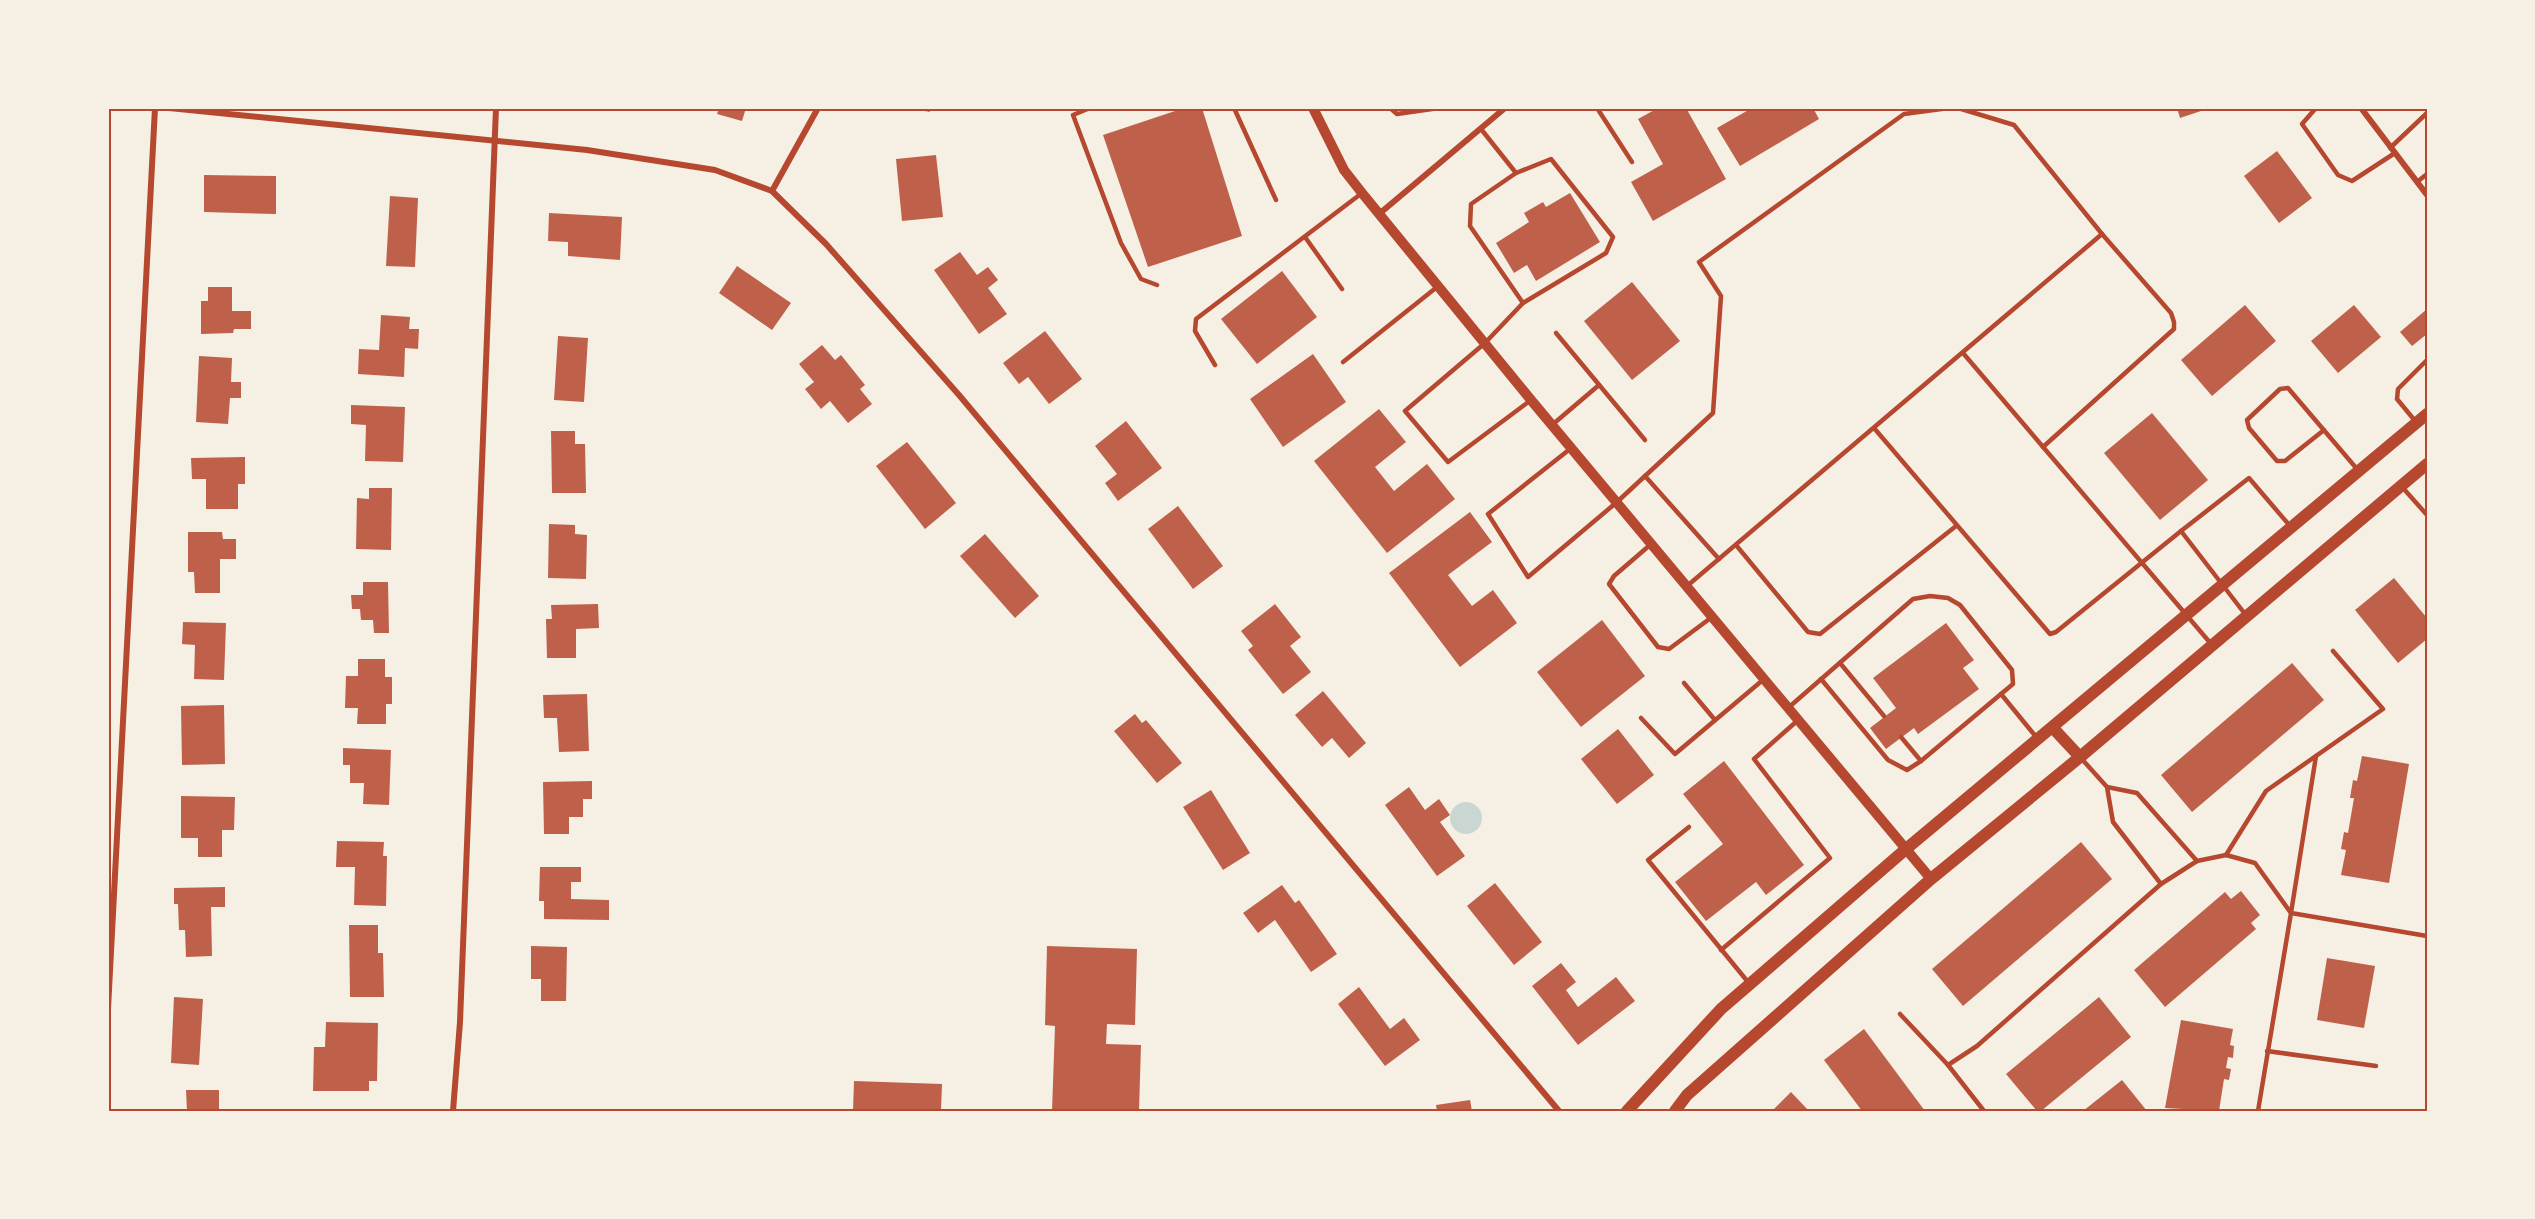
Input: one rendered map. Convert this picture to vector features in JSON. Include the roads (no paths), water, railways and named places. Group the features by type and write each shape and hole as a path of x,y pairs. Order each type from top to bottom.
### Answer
{"main road":[{"path":"1627,1111 1721,1009 1906,849 2427,414"},
{"path":"1675,1111 1687,1095 1931,879 2080,757 2427,464"},
{"path":"2053,728 2080,757"}],"street":[{"path":"108,1009 155,108"},
{"path":"169,108 494,141 670,162 715,170 772,191 826,244 958,395 1559,1111"},
{"path":"453,1111 460,1010 496,108"},
{"path":"772,191 818,108"},
{"path":"1379,214 1505,108"},
{"path":"2361,108 2427,195"},
{"path":"1317,109 1344,170 1362,193 1531,400 1931,879"}],"lane":[{"path":"1090,108 1072,115 1121,243 1141,279 1157,285"},
{"path":"1234,108 1276,200"},
{"path":"1390,108 1397,114 1439,108"},
{"path":"1597,108 1632,162"},
{"path":"1571,448 1488,514 1528,577 1617,502 1713,413 1721,296 1699,262 1904,114 1949,108"},
{"path":"1958,108 2014,125 2102,234 2170,313 2174,322 2174,329 2043,447"},
{"path":"2316,108 2302,124 2338,175 2352,181 2392,151 2427,113"},
{"path":"1480,129 1516,173"},
{"path":"1522,303 1470,226 1471,204 1516,173 1551,159 1613,237 1606,253 1522,303 1485,343 1406,411 1448,462 1531,400"},
{"path":"2416,182 2427,174"},
{"path":"1215,365 1195,331 1196,319 1362,193"},
{"path":"1687,586 2102,234"},
{"path":"1305,237 1342,289"},
{"path":"1343,362 1438,287"},
{"path":"1556,333 1646,440"},
{"path":"1962,353 2212,646"},
{"path":"2416,423 2397,399 2398,389 2427,360"},
{"path":"1552,425 1599,385"},
{"path":"2324,430 2285,461 2277,461 2249,428 2247,420 2280,389 2288,388 2324,430 2359,471"},
{"path":"1874,428 2050,634 2056,632 2249,478 2291,528"},
{"path":"1645,476 1719,559"},
{"path":"2401,486 2427,515"},
{"path":"1736,545 1808,632 1820,634 1956,526"},
{"path":"2181,531 2247,616"},
{"path":"1651,544 1614,576 1610,584 1658,647 1669,649 1712,617"},
{"path":"1788,708 1821,679 1914,600 1930,596 1948,598 1960,605 2012,670 2013,684 1922,761 1907,770 1894,766 1821,679"},
{"path":"2226,855 2266,791 2383,709 2333,651"},
{"path":"1840,663 1884,716"},
{"path":"1641,717 1675,754 1764,679"},
{"path":"1684,683 1715,720"},
{"path":"2001,694 2038,740"},
{"path":"1721,950 1830,858 1754,759 1798,720"},
{"path":"1901,737 1922,761"},
{"path":"2258,1111 2316,756"},
{"path":"2080,757 2107,787 2113,822 2161,884"},
{"path":"2107,787 2137,793 2197,861"},
{"path":"1689,827 1648,860 1749,985"},
{"path":"1948,1065 1977,1046 2161,884 2197,861 2226,855 2255,863 2291,913 2427,936"},
{"path":"1900,1014 1948,1065 1984,1111"},
{"path":"2267,1051 2376,1066"}]}
